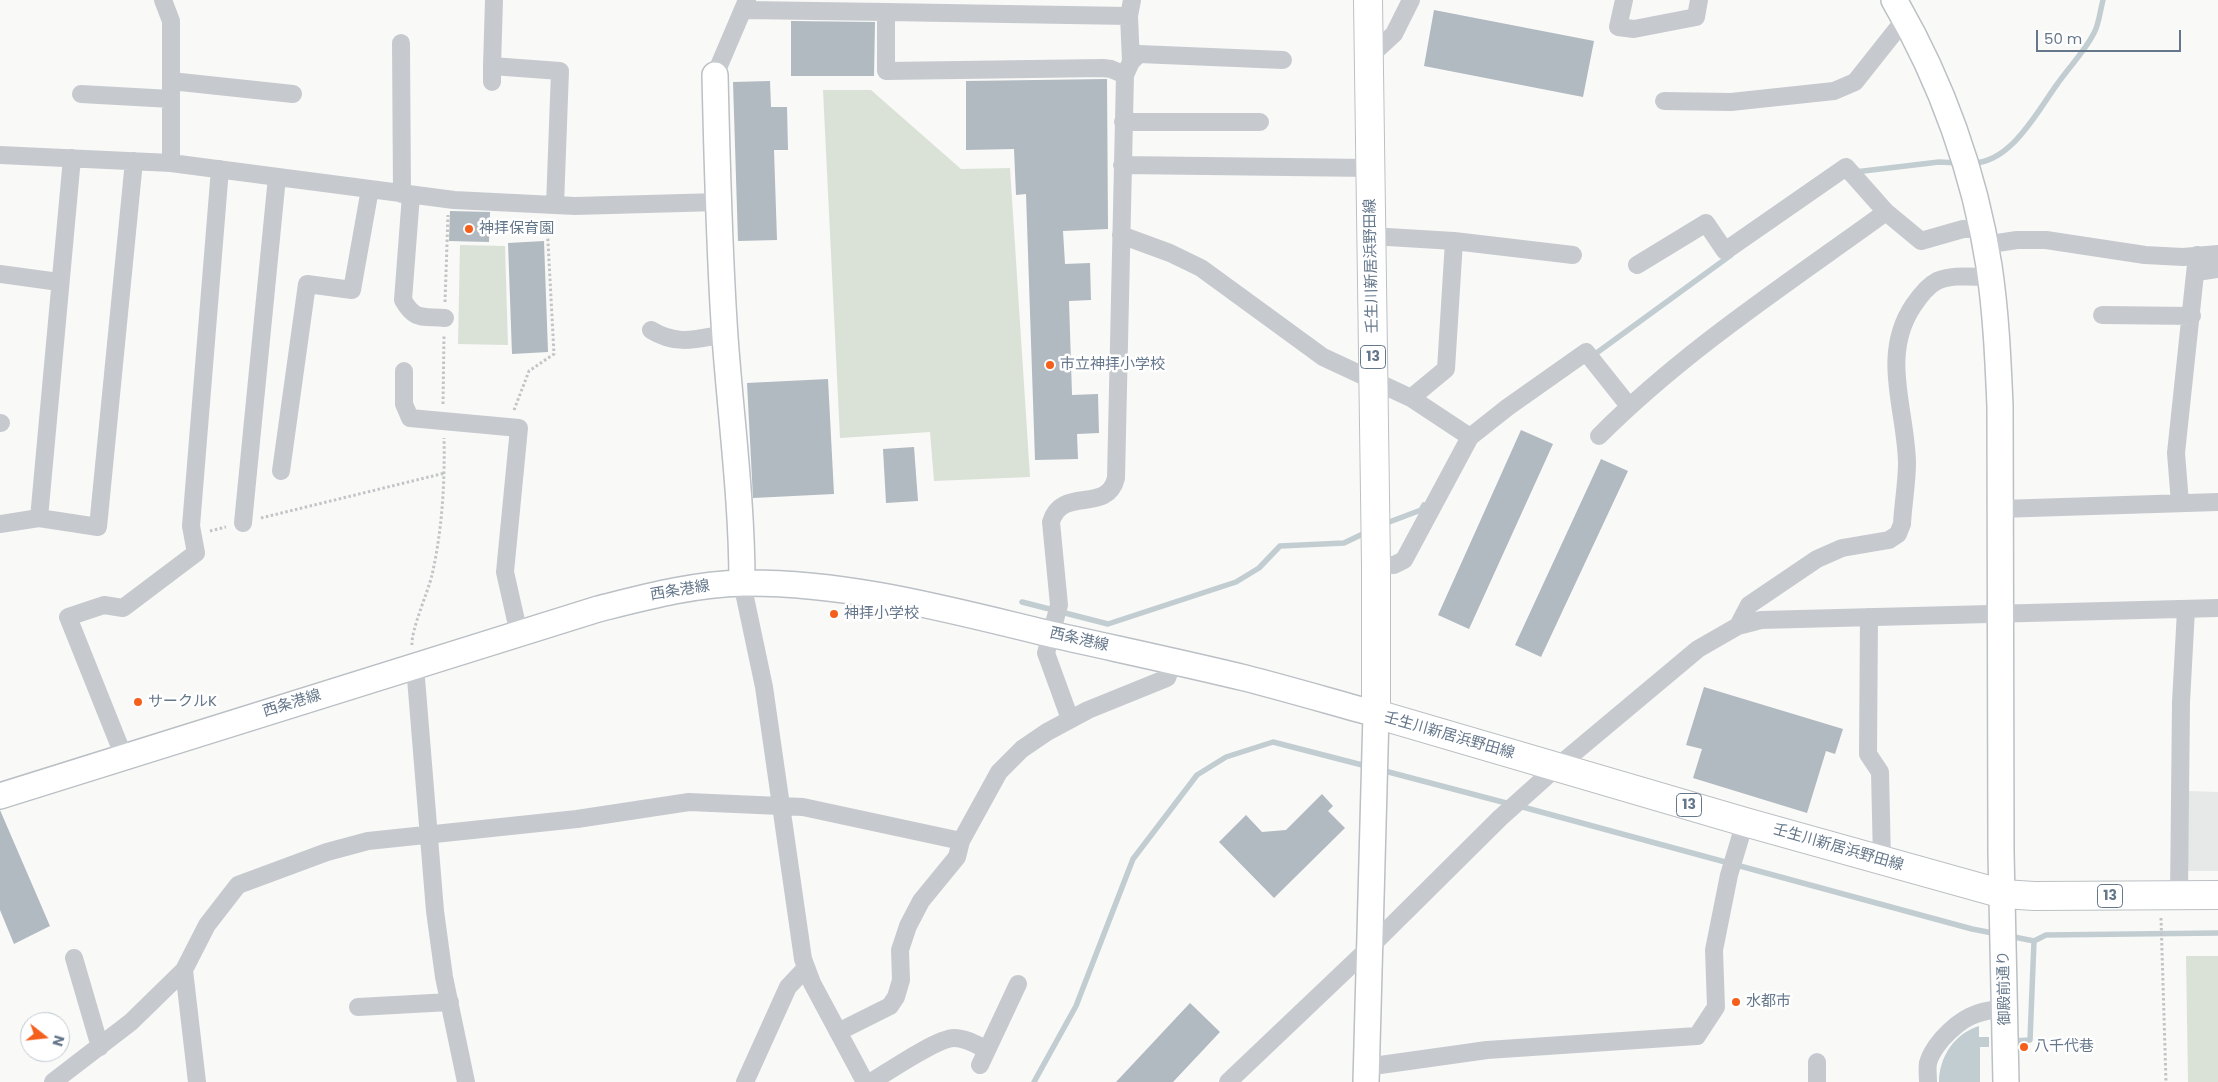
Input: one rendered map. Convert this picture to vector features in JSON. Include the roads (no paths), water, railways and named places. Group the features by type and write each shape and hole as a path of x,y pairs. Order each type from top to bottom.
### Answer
{"main road":[{"name":"壬生川新居浜野田線","path":"1368,0 1374,382 1376,714 1745,822 2003,894 2034,896 2218,895"}],"street":[{"path":"163,0 171,22 171,163"},
{"path":"494,0 492,74 560,71 551,205"},
{"path":"1369,57 1394,34 1411,0"},
{"path":"1624,0 1618,27 1634,29 1696,17 1699,0"},
{"path":"865,1082 806,968 764,686 742,583 742,542 725,334 718,202 715,75 745,5 886,12 1131,8 1123,122 1116,478 1114,486 1107,494 1098,498 1067,502 1054,511 1051,522 1059,605 1046,653 1070,719"},
{"path":"1664,101 1731,102 1834,91 1846,88 1855,82 1899,10"},
{"name":"御殿前通り","path":"1899,10 1934,80 1961,152 1982,237 1990,278 1998,340 2006,1082"},
{"path":"886,12 886,71 1128,68 1139,54 1283,60"},
{"path":"401,44 406,194 402,300 409,311 416,316 445,318"},
{"path":"171,81 294,94"},
{"path":"81,94 171,99"},
{"path":"1123,122 1260,122"},
{"path":"0,155 171,163 454,200 551,205 718,202"},
{"path":"39,518 59,282 72,158"},
{"path":"0,524 39,518 98,528 134,161"},
{"path":"1122,165 1370,168"},
{"path":"1637,265 1706,223 1724,251 1846,167 1886,212 1921,240 1963,229 1982,237 2046,240 2145,255 2218,269"},
{"path":"124,757 68,617 104,605 123,608 196,553 191,526 220,169"},
{"path":"243,523 277,177"},
{"path":"281,470 307,284 352,290 370,190"},
{"path":"1599,436 1629,406 1717,334 1886,212"},
{"path":"1121,235 1170,253 1201,268 1323,358 1411,398 1470,437"},
{"path":"1372,236 1454,241 1573,255"},
{"path":"1411,398 1446,369 1454,241"},
{"path":"2197,264 2218,254"},
{"path":"2180,503 2176,453 2197,264"},
{"path":"0,274 59,282"},
{"path":"1738,626 1749,605 1817,559 1858,544 1890,540 1898,534 1902,524 1907,463 1896,382 1896,356 1901,332 1921,295 1936,281 1956,277 1990,278"},
{"path":"2102,315 2192,316"},
{"path":"651,330 664,338 682,341 725,334"},
{"path":"1376,565 1394,565 1404,560 1470,437 1508,407 1586,352 1629,406"},
{"path":"404,371 404,404 410,418 519,428 505,572 518,634"},
{"path":"2000,509 2218,502"},
{"name":"西条港線","path":"0,796 598,608 694,587 742,583 821,586 859,591 1245,678 1376,714"},
{"path":"1228,1082 1369,948 1500,818 1557,767 1698,649 1738,626 1761,620 2218,608"},
{"path":"2179,895 2181,702 2186,610"},
{"path":"1869,617 1868,754 1880,772 1882,861"},
{"path":"838,1032 890,1006 896,998 901,980 900,950 908,926 921,901 957,857 961,841 999,772 1022,749 1070,719 1167,678 1173,662"},
{"path":"415,666 435,911 466,1082"},
{"path":"1376,714 1366,1074 1487,1050 1697,1036 1716,1008 1714,950 1729,876 1745,822"},
{"path":"53,1082 100,1047 155,1000 184,970 207,925 238,885 347,846 368,841 577,819 672,803 781,806 826,810 961,841"},
{"path":"74,958 100,1047"},
{"path":"745,1082 788,987 806,968"},
{"path":"184,970 197,1082"},
{"path":"871,1082 939,1043 953,1038 965,1040 983,1057 1018,984"},
{"path":"358,1007 450,1002"},
{"path":"1928,1082 1928,1061 1937,1045 1952,1028 1965,1018 1985,1010 2006,1008"},
{"path":"1817,1062 1817,1082"}],"waterway":[{"path":"1971,163 1985,161 1999,155 2022,134 2090,40 2097,26 2103,0"},
{"path":"1855,172 1939,162 1960,163"},
{"path":"1591,357 1731,255"},
{"path":"1384,524 1421,510 1424,505"},
{"path":"1022,602 1108,624 1236,582 1259,568 1280,546 1344,543 1369,531"},
{"path":"1034,1082 1076,1006 1133,859 1197,775 1226,757 1273,742 1370,767"},
{"path":"1381,770 1510,804"},
{"path":"1519,806 1972,929 1998,934"},
{"path":"2009,936 2034,941 2046,935 2218,933"},
{"path":"2012,1041 2030,1040 2034,941"}],"place":[{"name":"神拝保育園","path":"469,229"},
{"name":"市立神拝小学校","path":"1050,365"},
{"name":"神拝小学校","path":"834,614"},
{"name":"サークルK","path":"138,702"},
{"name":"水都市","path":"1736,1002"},
{"name":"八千代巷","path":"2024,1047"}]}
